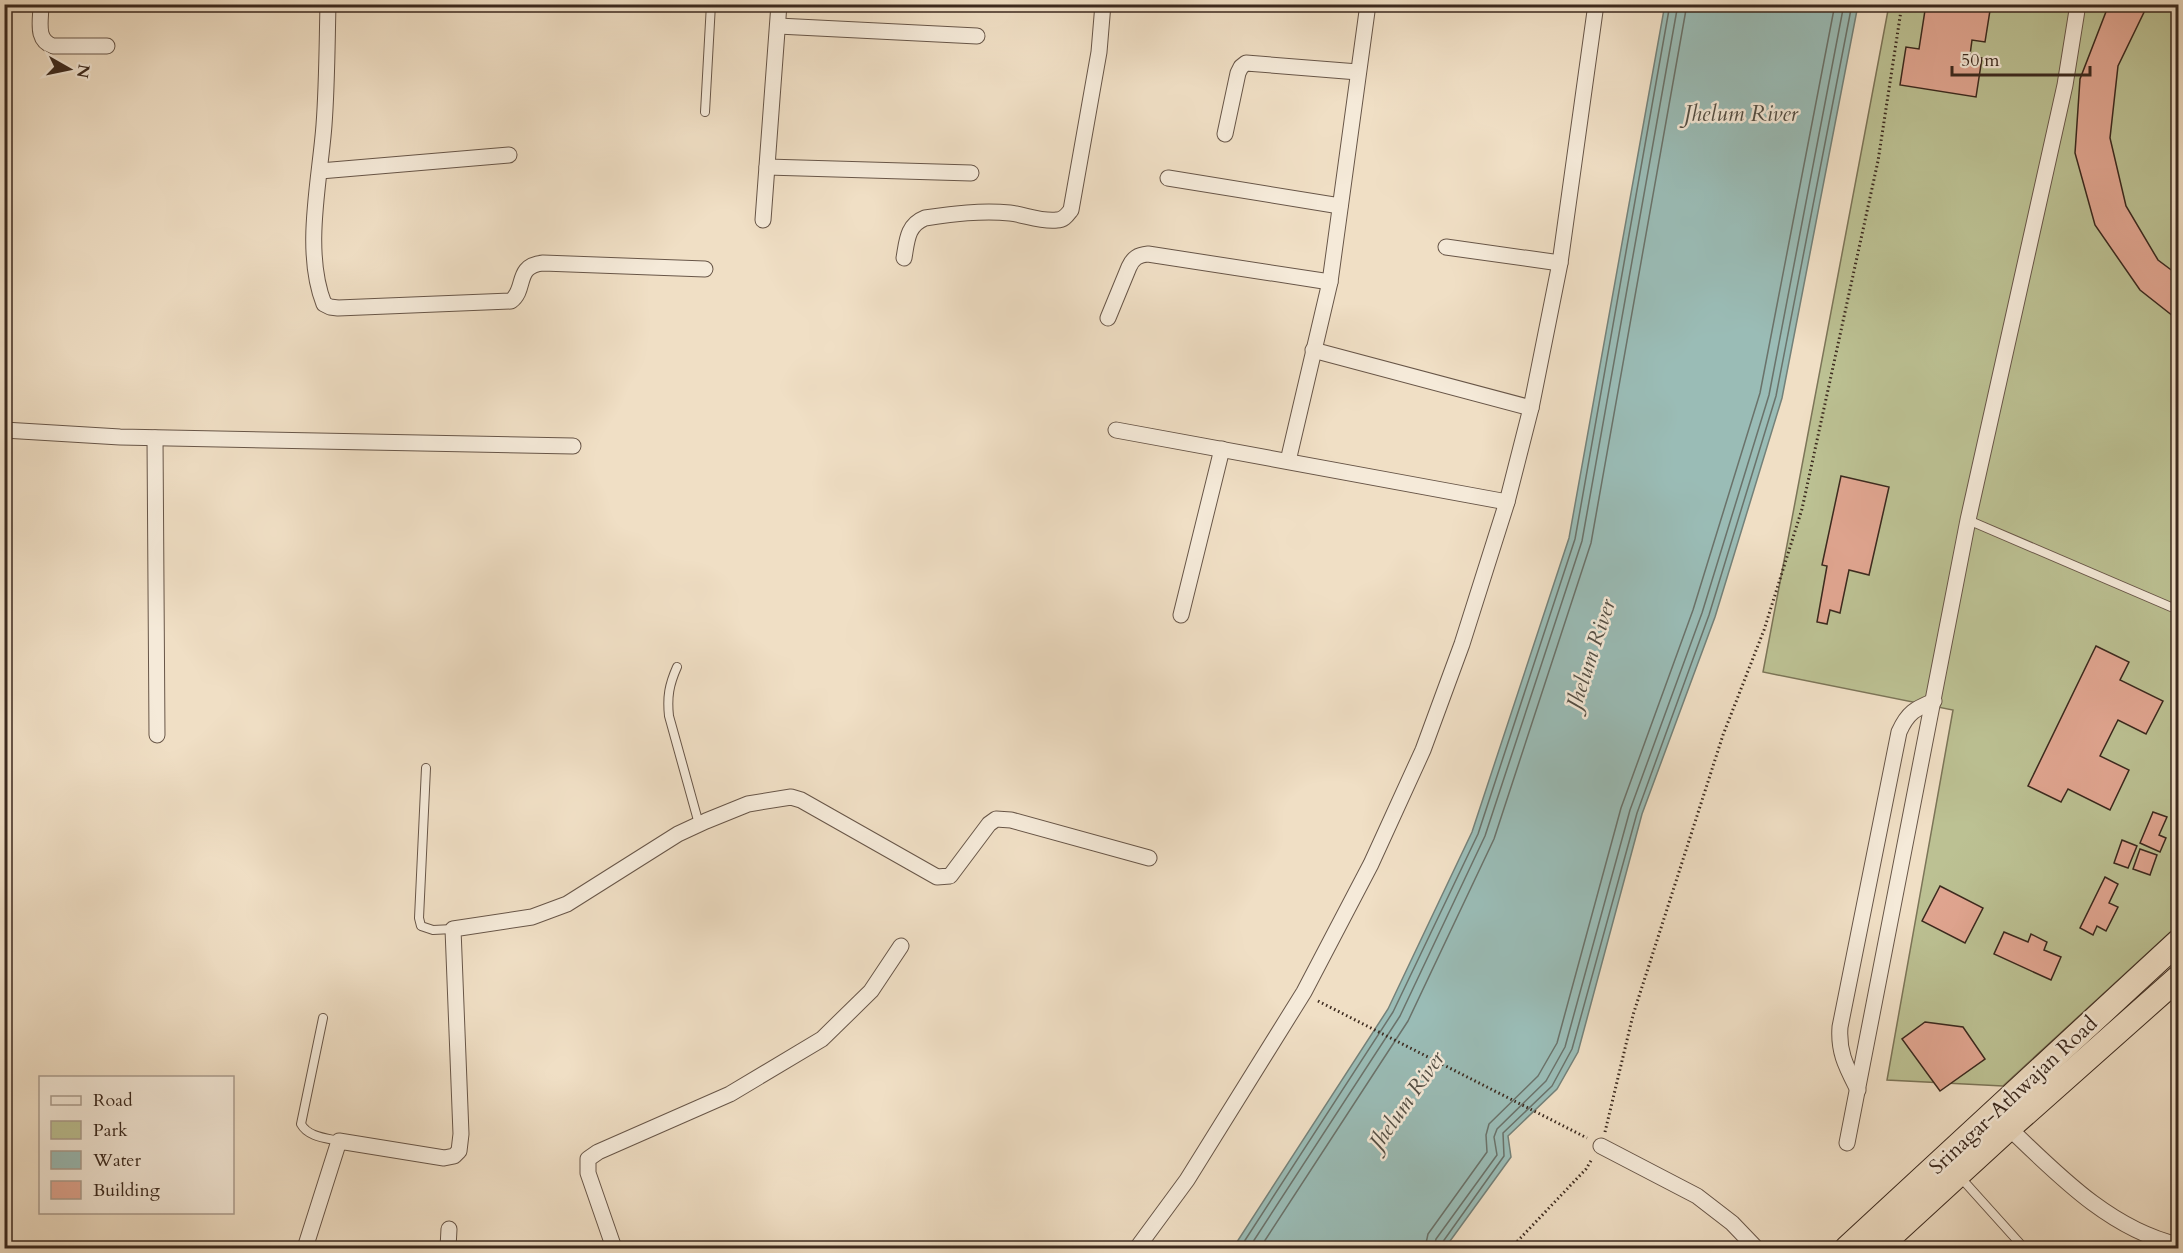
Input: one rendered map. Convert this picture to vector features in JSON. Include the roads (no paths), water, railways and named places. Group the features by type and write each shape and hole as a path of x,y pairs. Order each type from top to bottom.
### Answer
{"highway":[{"name":"Srinagar-Athwajan Road","path":"1847,1248 2178,942"},
{"name":"Srinagar-Athwajan Road","path":"1878,1248 2178,978"}],"street":[{"path":"41,4 40,34 46,44 107,46"},
{"path":"328,4 326,99 314,244 320,295 324,304 330,308 511,301 516,297 522,276 527,268 543,263 705,268"},
{"path":"763,220 779,4"},
{"path":"904,258 911,226 916,221 925,218 986,211 1012,213 1047,220 1060,220 1066,217 1071,210 1099,52 1103,4"},
{"path":"1288,461 1330,282 1368,4"},
{"path":"1137,1248 1187,1180 1304,992 1371,864 1423,750 1462,644 1507,502 1531,408 1560,262 1596,4"},
{"path":"1847,1143 1968,520 2065,86 2078,4"},
{"path":"778,26 977,36"},
{"path":"1225,134 1238,73 1246,63 1358,72"},
{"path":"320,171 509,155"},
{"path":"766,167 971,173"},
{"path":"1168,178 1340,206"},
{"path":"1446,247 1560,262"},
{"path":"1108,318 1132,259 1139,255 1148,254 1330,282"},
{"path":"1313,350 1531,408"},
{"path":"4,430 155,438 573,446"},
{"path":"1116,430 1507,502"},
{"path":"155,438 158,735"},
{"path":"1181,615 1222,449"},
{"path":"1858,1090 1843,1061 1839,1043 1840,1027 1899,732 1905,717 1934,701"},
{"path":"305,1248 339,1141 444,1158 454,1156 459,1151 461,1134 453,929 532,917 567,904 678,834 748,804 791,797 801,800 938,877 944,878 953,873 989,824 996,819 1011,820 1149,858"},
{"path":"614,1248 586,1165 592,1155 730,1094 822,1039 871,991 901,946"},
{"path":"2009,1128 2062,1179 2097,1206 2162,1241 2178,1245"},
{"path":"1601,1146 1697,1196 1732,1223 1756,1248"},
{"path":"448,1229 448,1248"}],"lane":[{"path":"705,112 711,4"},
{"path":"1968,520 2178,610"},
{"path":"677,668 668,691 669,716 699,824"},
{"path":"426,768 419,918 421,926 425,929 453,929"},
{"path":"323,1018 301,1124 304,1130 312,1134 339,1141"},
{"path":"1958,1175 2024,1248"}],"water":[{"name":"Jhelum River","path":"1665,4 1858,5 1782,398 1715,617 1642,814 1578,1052 1557,1089 1508,1136 1511,1157 1445,1248 1233,1248 1388,1009 1472,832 1569,538"}]}
